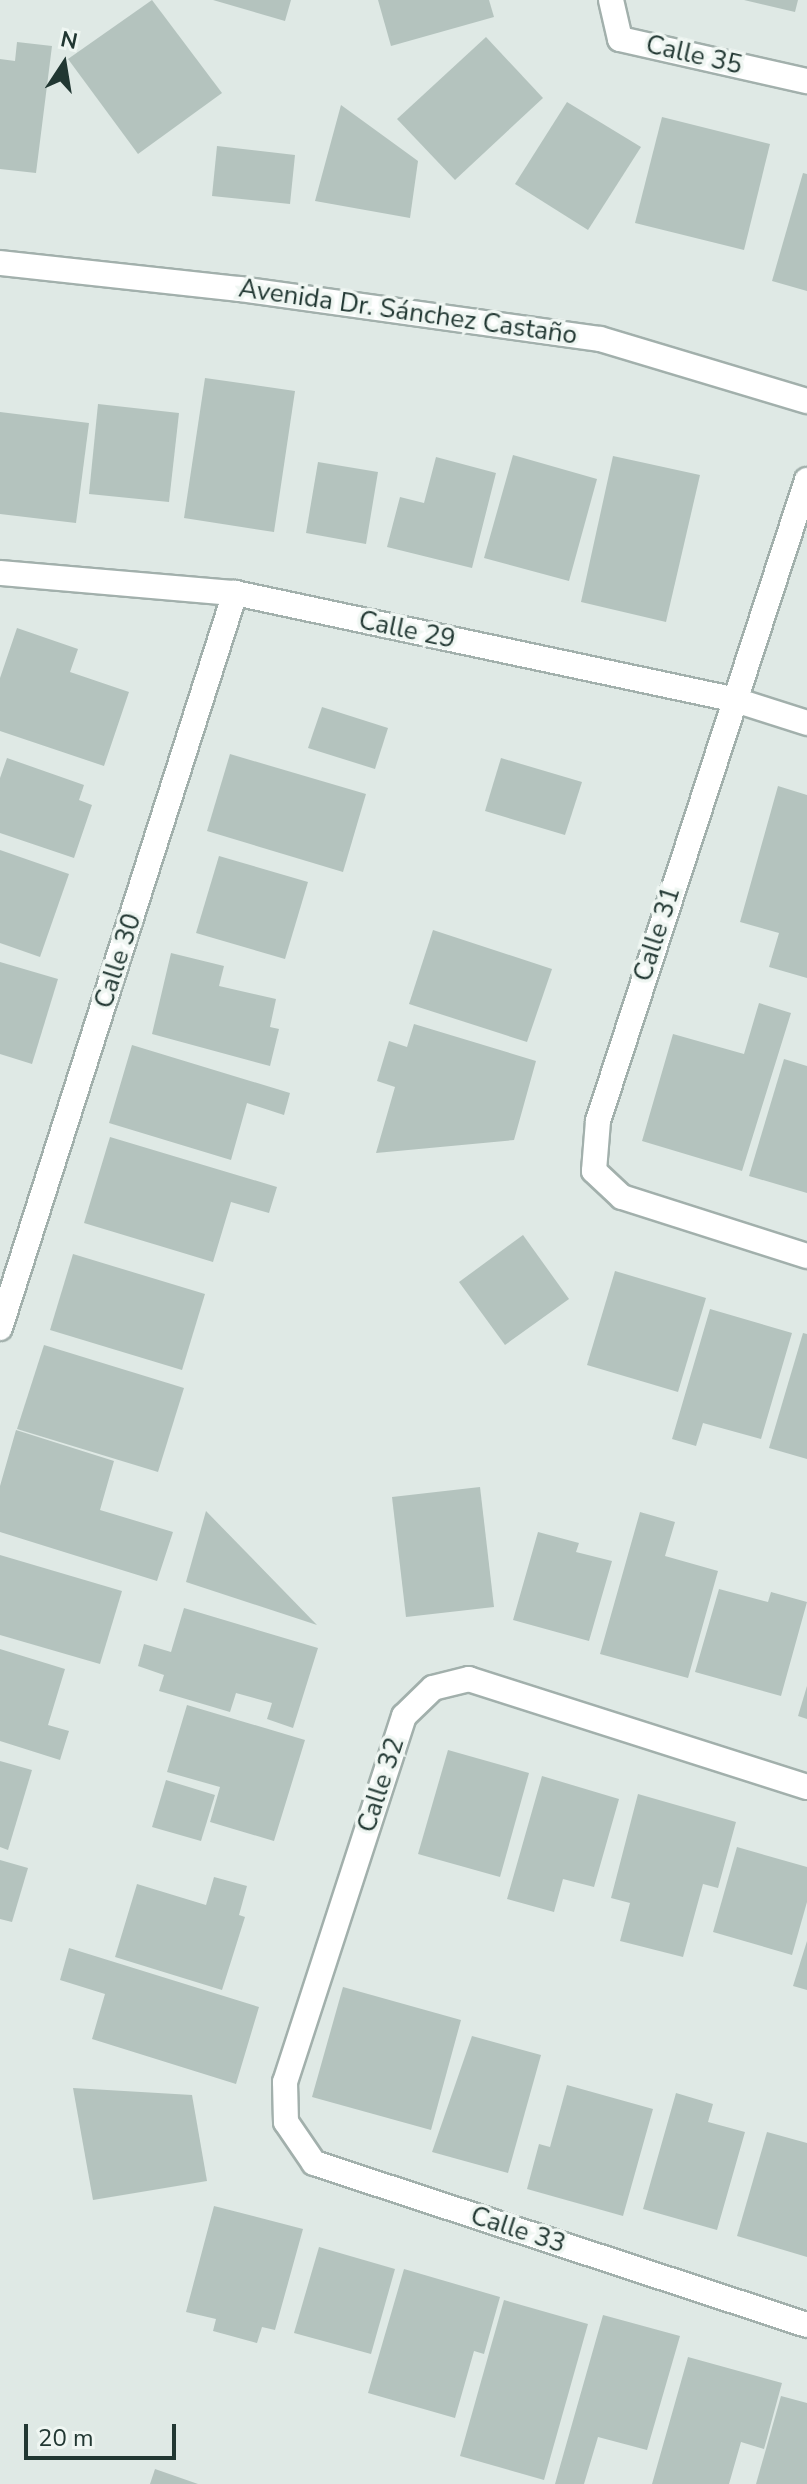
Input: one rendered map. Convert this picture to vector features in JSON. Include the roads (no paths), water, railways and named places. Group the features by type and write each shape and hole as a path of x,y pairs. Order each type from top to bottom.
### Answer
{"street":[{"name":"Calle 35","path":"611,0 620,39 807,81"},
{"name":"Avenida Dr. Sánchez Castaño","path":"0,263 240,289 600,339 807,401"},
{"name":"Calle 31","path":"807,480 732,699 598,1121 594,1171 622,1197 807,1256"},
{"name":"Calle 29","path":"0,573 235,593 732,699 807,723"},
{"name":"Calle 30","path":"0,1328 235,593"},
{"name":"Calle 32","path":"285,2082 404,1716 433,1688 469,1679 807,1787"},
{"name":"Calle 33","path":"285,2082 286,2122 314,2163 807,2325"}]}
